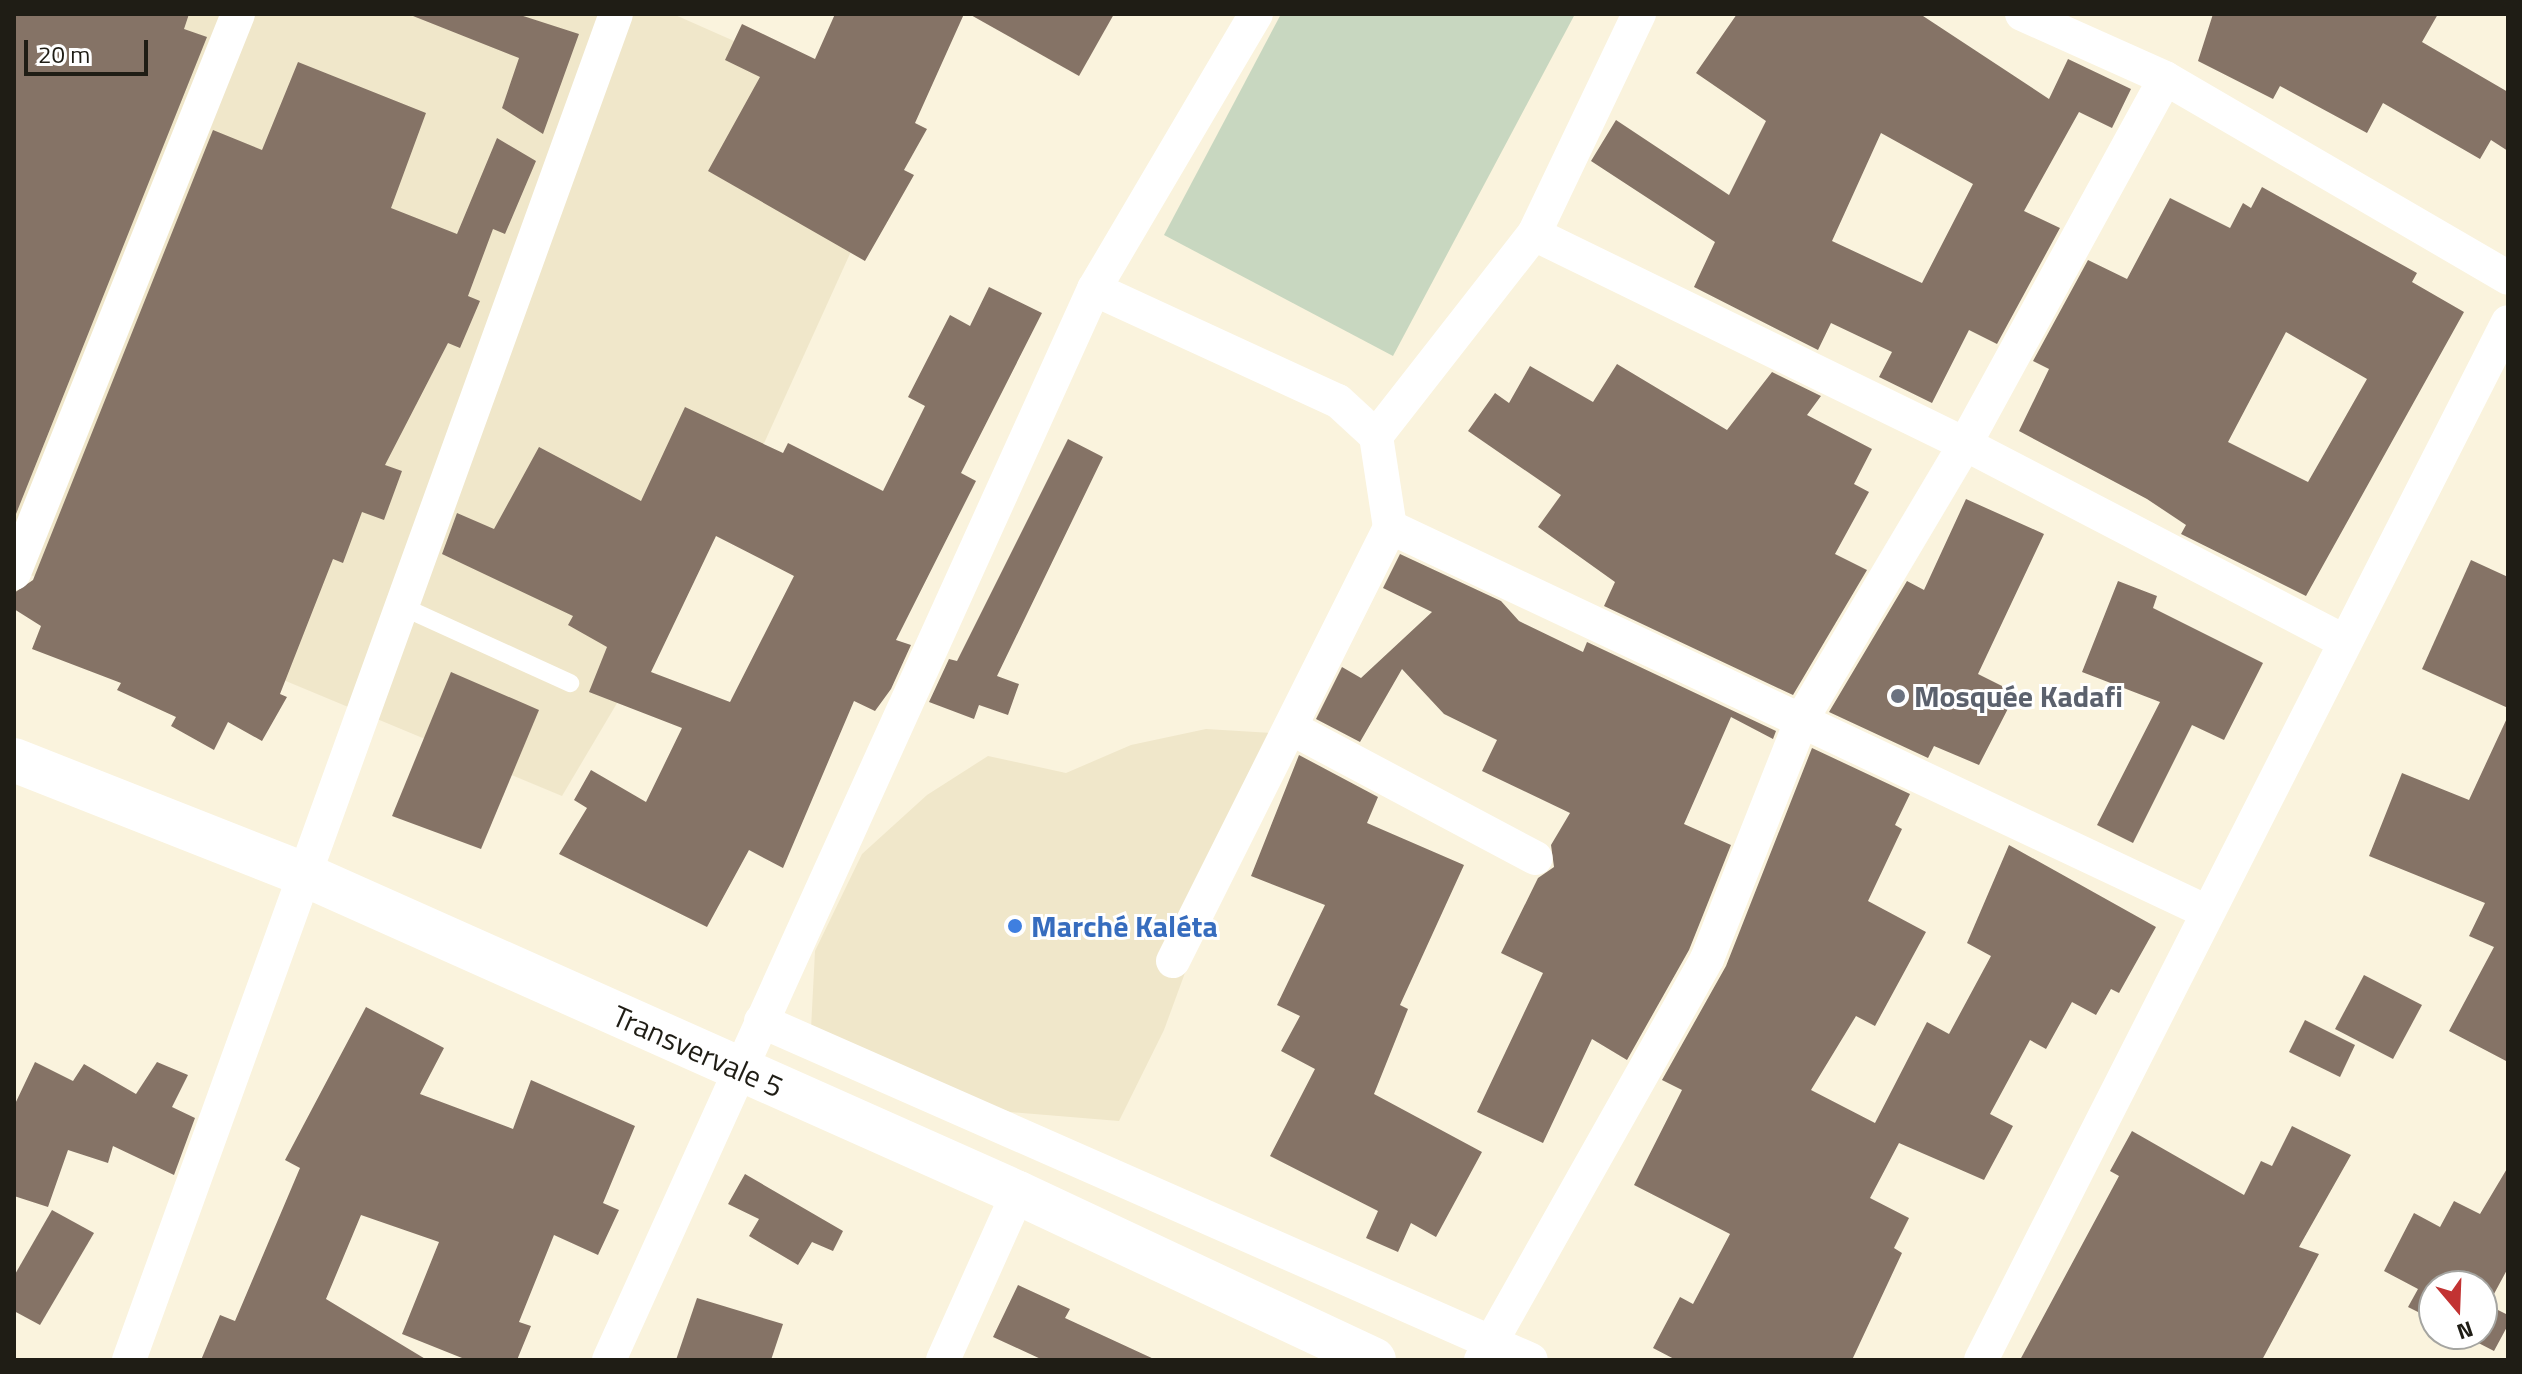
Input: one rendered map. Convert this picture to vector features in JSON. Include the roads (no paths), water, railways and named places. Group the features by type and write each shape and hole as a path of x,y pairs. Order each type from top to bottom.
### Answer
{"main road":[{"name":"Transvervale 5","path":"14,760 303,874 1018,1193 1374,1360"}],"street":[{"path":"14,573 238,14"},
{"path":"129,1360 616,14"},
{"path":"609,1360 1094,289 1256,14"},
{"path":"1376,436 1534,234 1639,14"},
{"path":"2022,14 2165,78 2508,278"},
{"path":"1486,1351 1707,959 1803,717 1965,444 2165,78"},
{"path":"1534,234 1965,444 2345,642"},
{"path":"1094,289 1338,401 1376,436 1390,527 1173,961"},
{"path":"1981,1360 2508,322"},
{"path":"1390,527 1803,717 2207,912"},
{"path":"1291,728 1536,858"},
{"path":"761,1021 1486,1351 1531,1360"},
{"path":"943,1360 1018,1193"}],"lane":[{"path":"401,606 570,683"}],"place":[{"name":"Mosquée Kadafi","path":"1898,696"},
{"name":"Marché Kaléta","path":"1015,926"}]}
